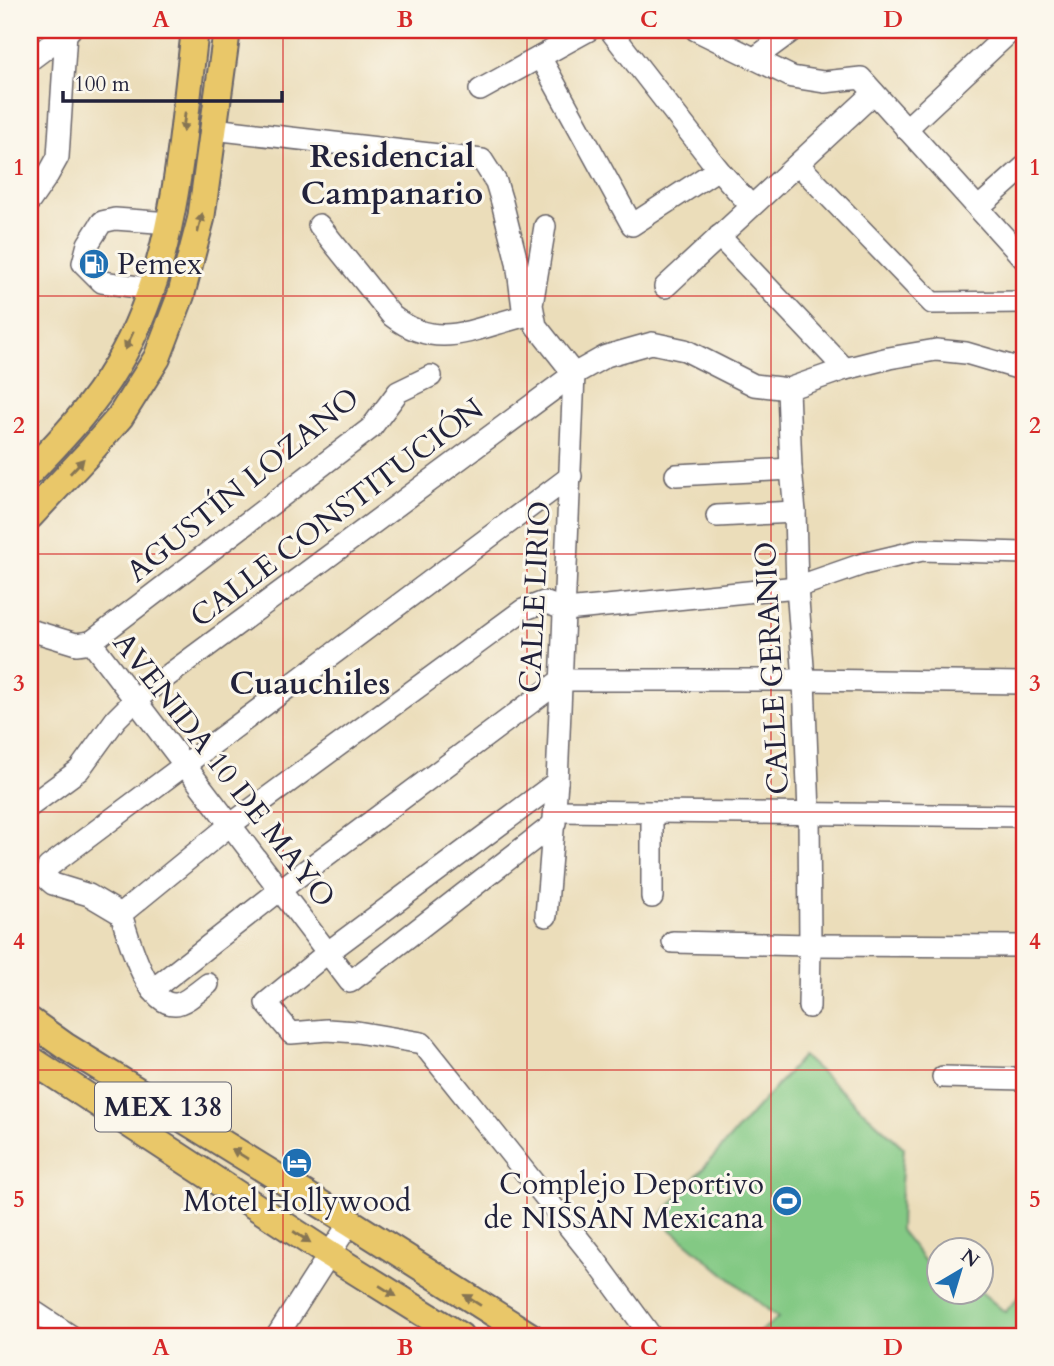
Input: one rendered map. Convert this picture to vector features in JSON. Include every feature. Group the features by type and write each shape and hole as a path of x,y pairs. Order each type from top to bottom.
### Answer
{"main road":[{"path":"30,472 79,418 105,384 128,344 152,289 170,223 195,30"},
{"path":"30,516 120,417 157,358 181,295 201,219 227,30"},
{"name":"MEX 138","path":"30,1021 65,1046 530,1336"},
{"name":"MEX 138","path":"30,1059 330,1255 460,1336"}],"street":[{"path":"480,90 589,30"},
{"path":"610,30 718,169 751,206"},
{"path":"696,30 792,77 824,82 861,78 1024,259"},
{"path":"755,58 793,30"},
{"path":"906,129 1012,30"},
{"path":"30,60 68,31"},
{"path":"30,201 58,157 68,31"},
{"path":"540,57 632,225 718,169"},
{"path":"665,287 874,93"},
{"path":"213,129 482,160 495,182 502,202 517,262 524,316 456,335 429,334 404,325 392,316 319,225"},
{"path":"798,163 932,303 1024,302"},
{"path":"978,208 1024,167"},
{"path":"152,289 102,282 83,263 88,244 102,222 115,219 170,223"},
{"path":"545,226 532,305 536,326 574,374"},
{"path":"719,236 845,369"},
{"name":"CALLE CONSTITUCIÓN","path":"30,806 79,770 116,719 135,700 574,374 606,356 652,343 685,350 754,386 788,388"},
{"path":"788,388 845,369 936,350 966,353 1024,370"},
{"name":"CALLE LIRIO","path":"546,916 555,817 566,610 574,374"},
{"name":"AGUSTÍN LOZANO","path":"91,642 371,428 398,393 431,376"},
{"name":"CALLE GERANIO","path":"788,388 809,813 809,1007"},
{"path":"676,475 791,470"},
{"path":"208,984 179,1004 159,999 136,960 121,914 89,895 53,884 44,877 48,867 571,476"},
{"path":"717,516 795,512"},
{"path":"121,914 230,825 523,610 544,602 566,610 797,587 863,564 922,550 1024,553"},
{"name":"AVENIDA 10 DE MAYO","path":"30,630 76,644 91,642 350,982 555,817"},
{"path":"152,990 280,890 561,681 1024,683"},
{"path":"557,782 327,953 266,1003 291,1033 327,1030 357,1032 422,1042 593,1257 651,1336"},
{"path":"652,812 652,897"},
{"path":"555,817 652,812 1024,816"},
{"path":"673,942 1024,946"},
{"path":"943,1077 1024,1079"},
{"path":"277,1336 350,1222"},
{"path":"30,1309 69,1336"}],"green space":[{"name":"Complejo Deportivo de NISSAN Mexicana","path":"803,1056 904,1148 900,1230 925,1262 925,1306 995,1306 995,1304 1005,1312 1024,1291 1024,1336 754,1336 778,1318 658,1219"}],"place":[{"name":"Pemex","path":"94,264"},
{"name":"Motel Hollywood","path":"297,1163"},
{"name":"Complejo Deportivo de NISSAN Mexicana","path":"787,1201"}],"district":[{"name":"Residencial Campanario","path":"392,176"},
{"name":"Cuauchiles","path":"310,684"}]}
